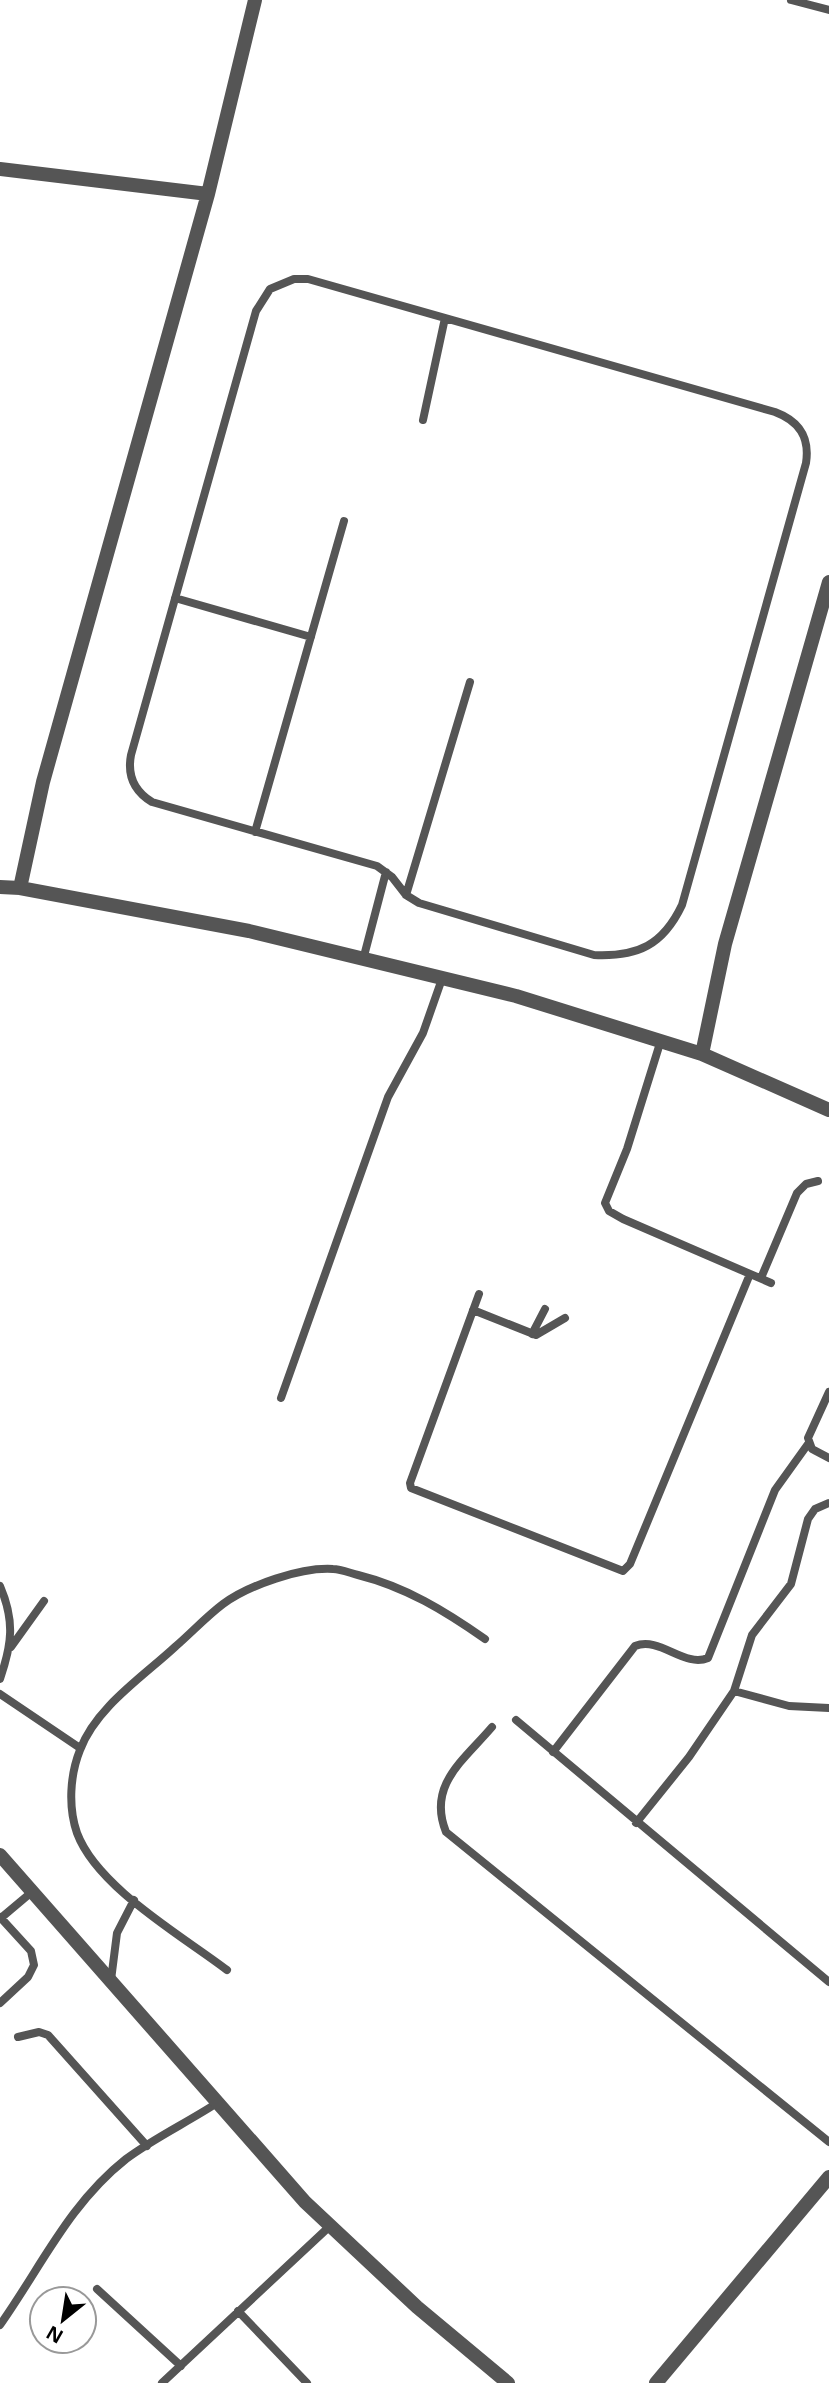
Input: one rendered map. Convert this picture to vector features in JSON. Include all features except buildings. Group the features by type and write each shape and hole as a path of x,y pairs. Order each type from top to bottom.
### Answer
{"street":[{"path":"20,888 40,793 208,194 255,0"},
{"path":"0,169 208,194"},
{"path":"702,1054 725,944 829,582"},
{"path":"0,887 20,888 249,931 443,976 702,1054 829,1110"},
{"path":"0,1855 217,2103 330,2226 417,2307 508,2383"},
{"path":"656,2383 829,2177"}],"lane":[{"path":"791,0 829,10"},
{"path":"308,279 445,318 775,412 798,425 808,449 682,905 673,925 657,940 638,951 616,956 594,955 432,908 406,895 386,872 152,802 143,796 130,777 131,755 256,311 270,289 282,282 308,279"},
{"path":"423,420 445,318"},
{"path":"255,832 344,520"},
{"path":"176,598 311,637"},
{"path":"406,895 470,682"},
{"path":"364,956 386,872"},
{"path":"281,1398 388,1097 423,1033 443,976"},
{"path":"661,1040 627,1149 605,1203 609,1211 623,1219 771,1283"},
{"path":"761,1278 797,1193 806,1184 818,1181"},
{"path":"479,1294 410,1483 411,1488 623,1571 630,1564 750,1273"},
{"path":"532,1334 545,1309"},
{"path":"473,1310 532,1334 540,1334 565,1318"},
{"path":"553,1752 635,1646 650,1643 695,1660 709,1658 775,1490 808,1444 810,1432 829,1392"},
{"path":"808,1444 811,1449 829,1458"},
{"path":"636,1823 689,1757 734,1691 752,1635 782,1597 797,1570 808,1519 815,1509 829,1503"},
{"path":"227,1970 107,1880 89,1857 77,1832 71,1804 72,1776 80,1748 94,1725 114,1703 225,1603 276,1578 333,1569 387,1582 439,1607 485,1639"},
{"path":"0,1586 9,1607 11,1647"},
{"path":"0,1679 11,1647 44,1601"},
{"path":"734,1691 789,1706 829,1708"},
{"path":"0,1694 80,1748"},
{"path":"516,1720 829,1982"},
{"path":"492,1727 443,1787 439,1802 446,1832 829,2142"},
{"path":"0,2003 28,1977 34,1965 31,1951 0,1918 33,1891"},
{"path":"111,1980 117,1933 134,1900"},
{"path":"18,2037 39,2032 47,2035 147,2146"},
{"path":"0,2325 63,2226 92,2190 127,2159 217,2103"},
{"path":"162,2383 330,2226"},
{"path":"98,2290 181,2366"},
{"path":"238,2311 307,2383"}]}
